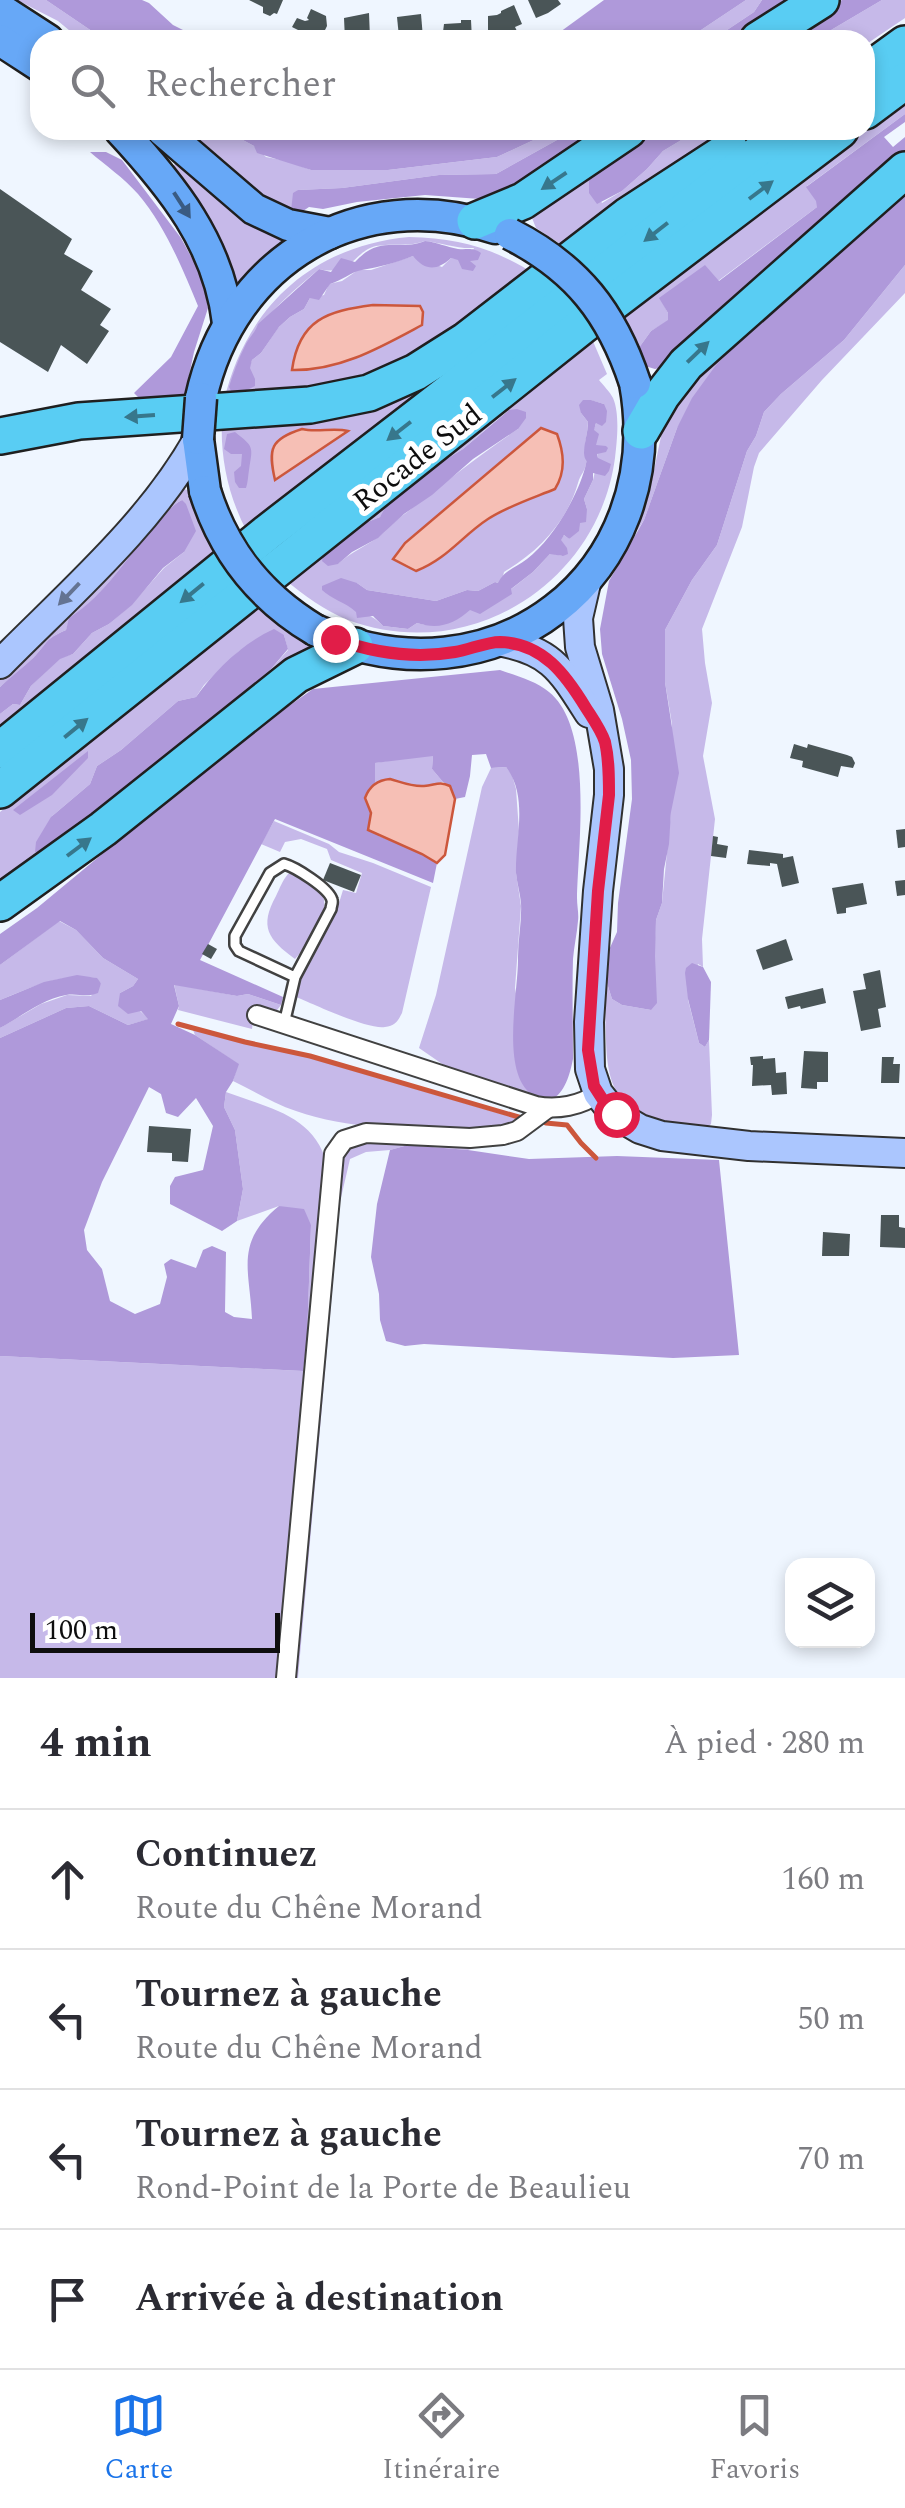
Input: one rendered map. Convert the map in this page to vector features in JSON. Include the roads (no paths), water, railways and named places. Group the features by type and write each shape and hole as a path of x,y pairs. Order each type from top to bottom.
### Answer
{"highway":[{"path":"774,30 821,0"},
{"path":"875,66 905,44"},
{"path":"875,104 905,82"},
{"path":"475,221 523,202 613,140"},
{"path":"0,436 79,421 341,400 392,384 453,350 627,216 745,140"},
{"name":"Rocade Sud","path":"0,750 268,532 776,140"},
{"name":"Rocade Sud","path":"0,790 582,326 827,140"},
{"path":"641,430 686,364 905,170"},
{"path":"0,904 103,829 286,682 355,646"}],"main road":[{"path":"0,10 23,50"},
{"path":"129,140 176,194 197,228 221,284 228,323"},
{"path":"174,140 254,209 288,226 330,233"},
{"path":"433,214 475,221 510,234 554,260 590,294 617,335 635,383 641,430 631,498 614,541 587,579 555,610 517,633 474,649 426,656 355,646 316,630 271,598 246,572 217,525 205,491 198,440 201,398 211,359 228,323 248,295 272,270 330,233 401,215 433,214"},
{"path":"0,664 148,514 198,440"},
{"path":"587,579 578,618 580,647 599,710 609,769 588,1050 598,1093 622,1120 662,1136 749,1146 905,1152"},
{"path":"496,642 530,648 560,670 604,738"}],"street":[{"path":"256,1015 548,1108 589,1100 598,1093"},
{"path":"286,1678 334,1154 344,1140 354,1135 378,1132 489,1137 516,1130 548,1108"}],"lane":[{"path":"284,1024 295,977 332,902 313,880 284,864 270,873 236,936 235,945 239,952 295,977"}],"waterway":[{"path":"178,1024 310,1056 522,1118"},
{"path":"546,1123 567,1125 596,1158"}]}
